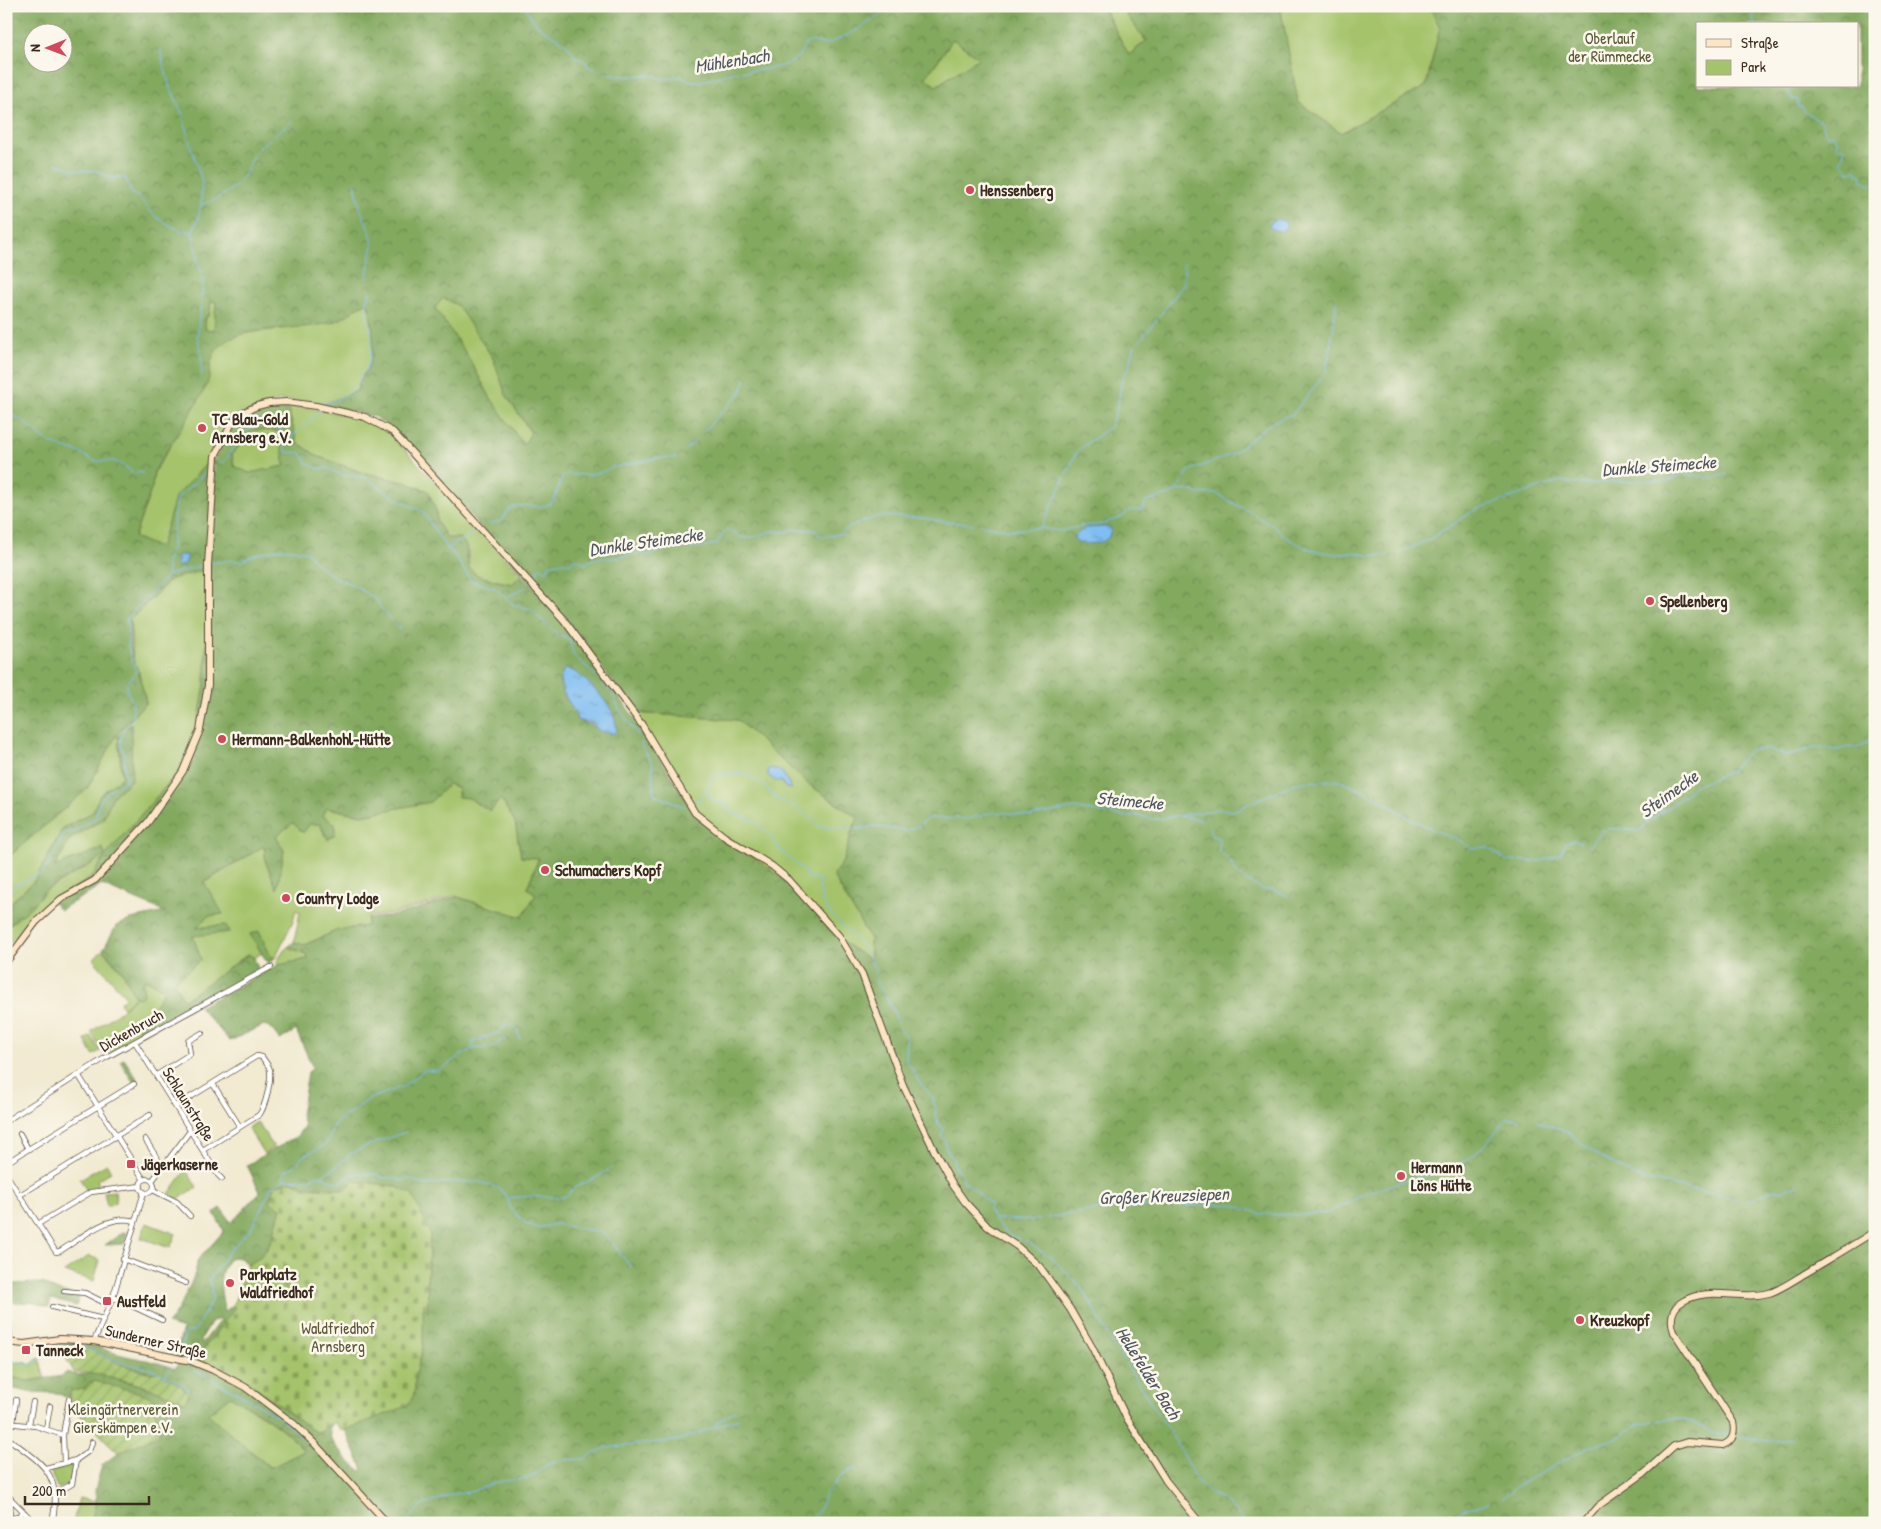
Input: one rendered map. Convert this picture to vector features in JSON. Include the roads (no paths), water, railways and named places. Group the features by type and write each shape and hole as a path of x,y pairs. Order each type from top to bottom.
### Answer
{"main road":[{"path":"6,962 36,922 61,899 95,880 148,822 183,771 200,730 208,685 208,565 215,456 232,423 249,409 269,402 309,404 372,419 393,432 564,620 642,725 695,813 725,837 772,866 789,880 839,936 862,974 903,1085 953,1185 965,1202 988,1227 1018,1247 1040,1266 1070,1309 1092,1347 1126,1417 1144,1446 1166,1481 1200,1523"},
{"path":"1583,1523 1598,1506 1644,1473 1674,1446 1687,1442 1723,1445 1728,1443 1733,1437 1732,1422 1674,1332 1672,1318 1677,1305 1699,1296 1723,1293 1757,1295 1776,1290 1875,1232"},
{"name":"Sunderner Straße","path":"8,1343 24,1344 60,1339 94,1341 198,1363 245,1387 283,1414 304,1433 386,1523"}],"street":[{"name":"Dickenbruch","path":"6,1121 105,1058 271,967"},
{"path":"157,1075 190,1054 188,1041 202,1033"},
{"name":"Schlaunstraße","path":"136,1042 190,1131 222,1179"},
{"path":"176,1106 257,1056 262,1057 268,1066 270,1075 263,1111 258,1117 203,1150"},
{"path":"79,1076 144,1180"},
{"path":"6,1163 134,1084"},
{"path":"213,1084 240,1127"},
{"path":"20,1195 150,1115"},
{"path":"152,1181 190,1131"},
{"path":"20,1134 28,1149"},
{"path":"145,1139 162,1166"},
{"path":"6,1174 53,1249 58,1252 109,1221 122,1218 135,1221"},
{"path":"144,1180 152,1181"},
{"path":"141,1186 144,1180"},
{"path":"152,1181 153,1190"},
{"path":"94,1341 113,1296 144,1192 141,1186"},
{"path":"38,1224 91,1192 141,1186"},
{"path":"144,1192 153,1190 178,1202 190,1216"},
{"path":"123,1260 186,1283"},
{"path":"64,1291 85,1293 109,1305"},
{"path":"113,1296 162,1320"},
{"path":"52,1307 103,1319"},
{"name":"Sunderner Straße","path":"8,1343 9,1319"},
{"path":"13,1422 16,1400"},
{"path":"64,1463 63,1435 69,1400"},
{"path":"29,1424 33,1402"},
{"path":"46,1429 50,1406"},
{"path":"6,1422 29,1424 63,1435"},
{"path":"6,1437 46,1468 56,1492 56,1505 52,1523"},
{"path":"46,1468 76,1460 89,1451 92,1442"},
{"path":"56,1492 72,1484 76,1460"},
{"path":"6,1494 35,1523"},
{"path":"11,1498 10,1521 18,1517 23,1511"}],"water":[{"path":"1277,219 1286,222 1286,226 1282,231 1269,227 1271,222"},
{"path":"1111,527 1109,536 1104,541 1091,544 1082,543 1075,540 1074,537 1084,528"},
{"path":"177,555 188,555 185,564 177,567"},
{"path":"565,669 577,673 607,703 614,716 617,731 614,734 599,731 593,724 577,720 562,688 561,675"},
{"path":"771,768 782,772 792,789 786,788 781,781 776,781 768,776 768,769"}],"waterway":[{"name":"Mühlenbach","path":"525,6 540,27 568,46 574,56 586,62 587,66 616,76 648,75 665,79 678,77 695,82 732,73 774,68 785,64 794,60 801,53 805,44 813,41 824,44 830,43 869,23 891,6"},
{"path":"1750,6 1754,14 1753,22"},
{"path":"160,50 169,84 184,118 202,181 201,205 198,219 192,232 198,253 197,263 202,272 203,286 197,337 201,350 202,375"},
{"path":"1789,88 1788,92 1792,100 1798,100 1798,108 1802,107 1804,111 1822,122 1828,136 1833,134 1837,140 1836,148 1845,148 1841,162 1850,172 1857,170 1857,175 1861,174 1862,180 1870,185 1875,185"},
{"path":"273,136 292,121"},
{"path":"201,205 222,196 234,188 243,177 256,151 270,139"},
{"path":"55,163 75,170 97,171 111,178 125,177 131,193 142,201 154,215 171,226 191,232"},
{"path":"355,183 360,208 370,231 373,245 366,279"},
{"path":"1140,341 1184,284 1184,263"},
{"path":"323,404 342,398 352,391 359,381 361,374 368,366 371,338 366,309 370,292"},
{"path":"1326,372 1336,301"},
{"path":"1041,528 1078,450 1110,427 1116,411 1123,376 1128,369 1135,345"},
{"path":"1177,490 1189,471 1234,453 1264,428 1277,420 1293,414 1322,377"},
{"path":"703,432 741,392 746,379"},
{"path":"6,411 28,425 48,442 80,453 94,461 114,461 129,469 133,474 137,472 143,473"},
{"path":"288,440 321,411"},
{"name":"Hellefelder Bach","path":"221,463 225,461 242,434 262,419 280,430 287,441 284,448 287,452 301,453 307,463 319,469 328,468 342,475 366,478 395,498 423,512 471,581 495,588 512,604 530,609 559,636 570,639 573,655 612,693 620,711 640,737 642,747 653,764 654,794 685,806"},
{"path":"686,450 696,440"},
{"path":"490,524 503,520 506,513 516,506 540,507 551,503 556,496 562,479 568,474 591,474 657,458 676,458"},
{"name":"Hellefelder Bach","path":"6,897 18,884 41,873 52,860 64,833 73,832 97,817 99,804 105,794 126,781 124,772 125,755 120,744 122,733 133,718 133,702 127,691 127,683 137,671 131,658 128,644 126,619 168,575 166,562 172,550 174,511 178,497 208,471"},
{"name":"Dunkle Steimecke","path":"1400,553 1430,539 1475,510 1560,481 1579,484 1668,481 1684,474 1711,478 1727,474"},
{"name":"Dunkle Steimecke","path":"983,525 1010,530 1041,528 1060,531 1099,525 1122,517 1130,510 1143,510 1145,502 1176,491 1189,490 1198,494 1215,493 1274,526 1287,538 1304,547 1338,554 1353,552 1370,556 1388,555"},
{"name":"Dunkle Steimecke","path":"537,583 538,569 540,567 547,571 549,565 564,562 571,564 573,559 579,559 584,564 595,558 615,558 640,553 647,556 672,549 709,546 717,544 724,531 733,531 741,538 750,538 774,531 785,532 794,529 814,530 822,536 828,536 841,534 851,526 879,516 926,518 973,524"},
{"path":"447,549 475,532"},
{"path":"212,563 234,560 241,562 251,556 285,548 307,552 319,566 334,577 355,586 377,600 384,612 400,630"},
{"path":"168,575 205,564"},
{"name":"Dunkle Steimecke","path":"506,598 525,587"},
{"name":"Steimecke","path":"1588,847 1598,834 1607,829 1616,828 1639,831 1650,820 1695,786 1731,771 1749,750 1768,749 1786,755 1819,747 1838,750 1848,747 1855,748 1872,741 1875,736"},
{"name":"Steimecke","path":"706,792 715,775 745,773 762,784 778,800 794,805 819,826 856,829 876,826 906,831 920,825 928,818 968,819 994,812 1031,816 1074,808 1128,817 1136,815 1159,819 1220,809 1233,811 1295,783 1334,780 1343,782 1376,797 1411,819 1449,837 1455,837 1472,849 1486,847 1506,860 1541,861 1560,854 1567,842 1575,840 1581,844"},
{"name":"Hellefelder Bach","path":"693,803 699,800 706,792 714,801 726,804 727,810 754,821 769,834 780,850 805,872 807,878 819,879 819,888 826,908 864,950 877,972 876,982 883,991 897,1019 899,1028 907,1039 906,1059 919,1082 933,1098 938,1124 944,1128 941,1136 946,1142 945,1147 953,1159 955,1168 961,1172 964,1182 991,1205 989,1211 1002,1229 1010,1236 1020,1239"},
{"path":"1181,816 1202,820"},
{"path":"1209,826 1212,836 1219,838 1219,850 1231,863 1235,871 1248,882 1262,890 1272,889 1288,896"},
{"path":"473,1048 473,1042 500,1032 508,1024 515,1027 520,1039"},
{"path":"284,1179 284,1171 295,1166 304,1155 322,1147 328,1142 332,1129 337,1122 371,1098 402,1087 425,1070 437,1071 472,1049 495,1047 500,1041 506,1039"},
{"name":"Großer Kreuzsiepen","path":"1046,1218 1100,1209 1231,1204 1261,1214 1298,1215 1328,1213 1366,1193 1422,1175 1430,1176 1443,1168 1466,1161 1482,1147 1508,1118 1520,1119"},
{"name":"Großer Kreuzsiepen","path":"1537,1122 1567,1131 1591,1151 1638,1178 1736,1199"},
{"path":"321,1176 364,1147 405,1132"},
{"path":"508,1198 533,1196 561,1198 568,1195 574,1188 611,1168"},
{"path":"213,1298 209,1280 230,1250 251,1229 271,1188 284,1179 308,1180 315,1176 321,1176 338,1183 355,1173 379,1175 383,1178 394,1178 401,1181 409,1179 426,1185 448,1182 478,1182 492,1185 501,1190 508,1198 510,1207 524,1222 537,1228 557,1224 604,1233 631,1267"},
{"name":"Großer Kreuzsiepen","path":"1745,1202 1775,1189 1781,1191 1798,1185"},
{"name":"Großer Kreuzsiepen","path":"994,1219 1040,1220"},
{"name":"Hellefelder Bach","path":"1025,1241 1052,1258 1083,1289 1111,1340 1167,1426 1198,1483 1233,1508 1245,1523"},
{"path":"175,1356 178,1350 183,1347 184,1333 196,1329 212,1299"},
{"path":"59,1346 74,1345 118,1362 151,1369 184,1385 188,1390"},
{"path":"6,1364 18,1362 29,1366 37,1360 46,1357 48,1348 54,1348"},
{"path":"165,1375 173,1366"},
{"path":"194,1370 282,1419 317,1452"},
{"path":"716,1425 717,1422 735,1411"},
{"path":"405,1523 422,1505 454,1494 470,1492 501,1481 524,1479 535,1475 546,1465 561,1460 584,1459 605,1448 679,1440 739,1418"},
{"path":"1658,1421 1685,1420 1715,1433 1729,1435"},
{"path":"1502,1499 1518,1485 1563,1460 1586,1449 1622,1436 1638,1424 1653,1421"},
{"path":"1739,1436 1774,1441 1791,1439"},
{"path":"806,1523 819,1511 825,1494 842,1476 857,1466"},
{"path":"1440,1522 1445,1522 1465,1509 1488,1503"},
{"path":"1420,1523 1423,1519 1433,1515"}],"place":[{"name":"Henssenberg","path":"970,190"},
{"name":"TC Blau-Gold Arnsberg e.V.","path":"202,428"},
{"name":"Spellenberg","path":"1650,601"},
{"name":"Hermann-Balkenhohl-Hütte","path":"222,739"},
{"name":"Schumachers Kopf","path":"545,870"},
{"name":"Country Lodge","path":"286,898"},
{"name":"Jägerkaserne","path":"131,1164"},
{"name":"Hermann Löns Hütte","path":"1401,1176"},
{"name":"Parkplatz Waldfriedhof","path":"230,1283"},
{"name":"Austfeld","path":"107,1301"},
{"name":"Kreuzkopf","path":"1580,1320"},
{"name":"Tanneck","path":"26,1350"}],"park label":[{"name":"Oberlauf der Rümmecke","path":"1610,47"},
{"name":"Waldfriedhof Arnsberg","path":"338,1337"},
{"name":"Kleingärtnerverein Gierskämpen e.V.","path":"123,1418"}]}
